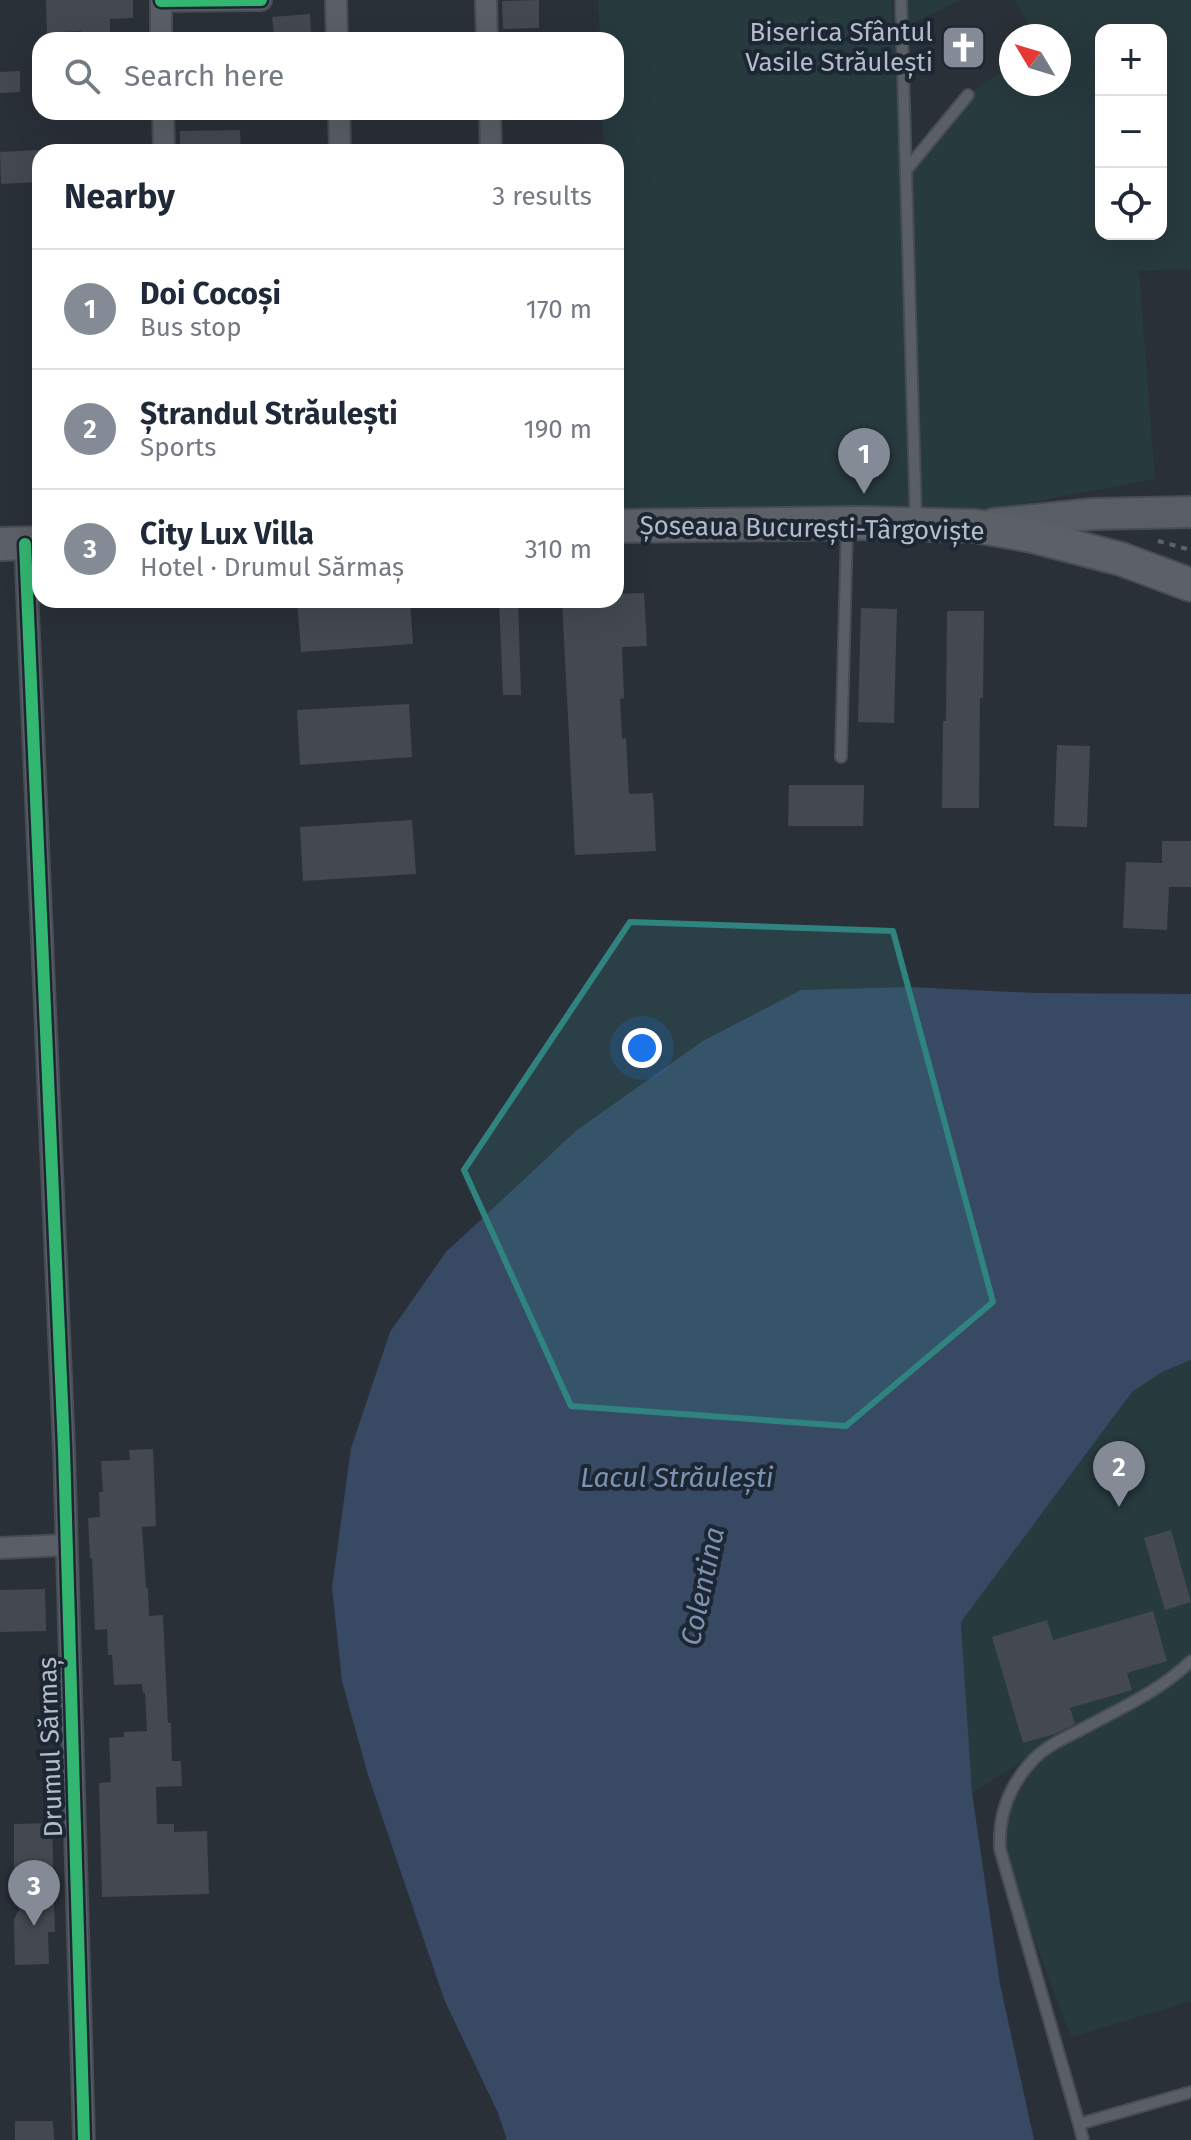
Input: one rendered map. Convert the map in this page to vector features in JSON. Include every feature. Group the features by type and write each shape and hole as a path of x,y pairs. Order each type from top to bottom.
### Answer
{"main road":[{"path":"975,526 1093,514 1191,512"},
{"name":"Șoseaua București-Târgoviște","path":"624,526 847,523 975,526 1032,536 1121,559 1191,585"}],"street":[{"path":"161,32 161,1 261,0"},
{"path":"336,0 337,32"},
{"path":"486,0 487,32"},
{"path":"163,120 164,144"},
{"path":"339,120 340,144"},
{"path":"490,120 491,144"},
{"name":"Drumul Sărmaș","path":"22,544 62,1418 84,2140"},
{"path":"0,1548 65,1545"}],"lane":[{"path":"901,0 916,524"},
{"path":"907,169 968,95"},
{"path":"841,757 847,523"},
{"path":"1083,2140 1000,1849 1003,1810 1010,1793 1035,1757 1056,1742 1146,1695 1191,1661"},
{"path":"1079,2124 1191,2092"}],"highlighted area":[{"path":"630,922 893,931 993,1302 846,1426 571,1406 464,1170"}],"green space":[{"path":"598,0 891,0 906,167 968,95 999,73 999,96 1071,96 1071,24 1028,24 1015,0 1191,0 1191,269 1139,271 1155,479 916,524 624,526 624,144 604,144 602,120 624,120 624,32 600,32"},
{"path":"901,0 961,0 902,28"},
{"path":"1191,1360 1191,1655 1140,1696 1078,1730 1146,1695 1191,1661 1191,2001 1071,2037 1000,1849 1002,1817 1012,1789 1030,1765 1054,1744 972,1793 961,1621 1132,1392 1162,1372"}],"water":[{"name":"Lacul Străulești","path":"910,987 1035,993 1191,994 1191,1360 1162,1372 1132,1392 961,1622 972,1793 1000,1984 1034,2140 507,2140 498,2113 444,1999 368,1775 342,1681 332,1588 351,1448 390,1332 446,1252 577,1130 703,1041 801,990"}],"building":[{"path":"46,0 133,0 133,18 110,19 110,32 47,32"},
{"path":"539,0 539,28 503,29 502,1"},
{"path":"310,14 311,32 274,32 272,17"},
{"path":"20,71 20,92 0,93 0,72"},
{"path":"240,130 241,144 180,144 180,131"},
{"path":"32,150 32,182 1,184 0,152"},
{"path":"644,593 647,646 622,647 624,698 620,699 629,794 653,793 656,851 575,855 562,608 624,608 624,594"},
{"path":"298,608 411,608 413,644 301,652"},
{"path":"499,608 518,608 521,695 503,695"},
{"path":"861,608 897,609 894,723 858,722"},
{"path":"947,611 984,611 979,808 942,808"},
{"path":"409,704 412,757 300,765 297,710"},
{"path":"1057,745 1090,746 1087,827 1054,826"},
{"path":"789,785 864,785 863,826 788,826"},
{"path":"412,820 416,874 303,881 300,827"},
{"path":"1162,841 1191,841 1191,887 1169,887 1167,930 1123,928 1126,862 1162,863"},
{"path":"153,1449 156,1526 142,1527 146,1588 149,1616 163,1615 172,1761 181,1761 182,1786 156,1787 157,1824 174,1824 174,1832 207,1831 209,1894 102,1897 99,1783 111,1782 109,1738 124,1737 124,1732 147,1731 142,1684 114,1685 107,1629 95,1630 88,1518 100,1517 99,1492 103,1492 101,1461 130,1460 129,1450"},
{"path":"1171,1530 1191,1602 1165,1610 1144,1538"},
{"path":"45,1589 46,1631 0,1632 0,1590"},
{"path":"1153,1611 1167,1661 1127,1673 1132,1690 1070,1708 1075,1724 1055,1734 1023,1743 992,1637 1047,1620 1053,1640"},
{"path":"52,1823 55,1932 48,1932 49,1964 15,1965 14,1920 18,1911 25,1906 25,1888 14,1875 14,1824"},
{"path":"15,2121 53,2121 54,2140 15,2140"}],"cycle path":[{"path":"161,1 261,0"},
{"path":"25,544 64,1449 84,2140"}],"place":[{"name":"Biserica Sfântul Vasile Străulești","path":"964,47"},
{"name":"Doi Cocoși","path":"864,494"},
{"name":"Ștrandul Străulești","path":"1119,1507"},
{"name":"City Lux Villa","path":"34,1926"}],"water label":[{"name":"Colentina","path":"702,1586"}]}
